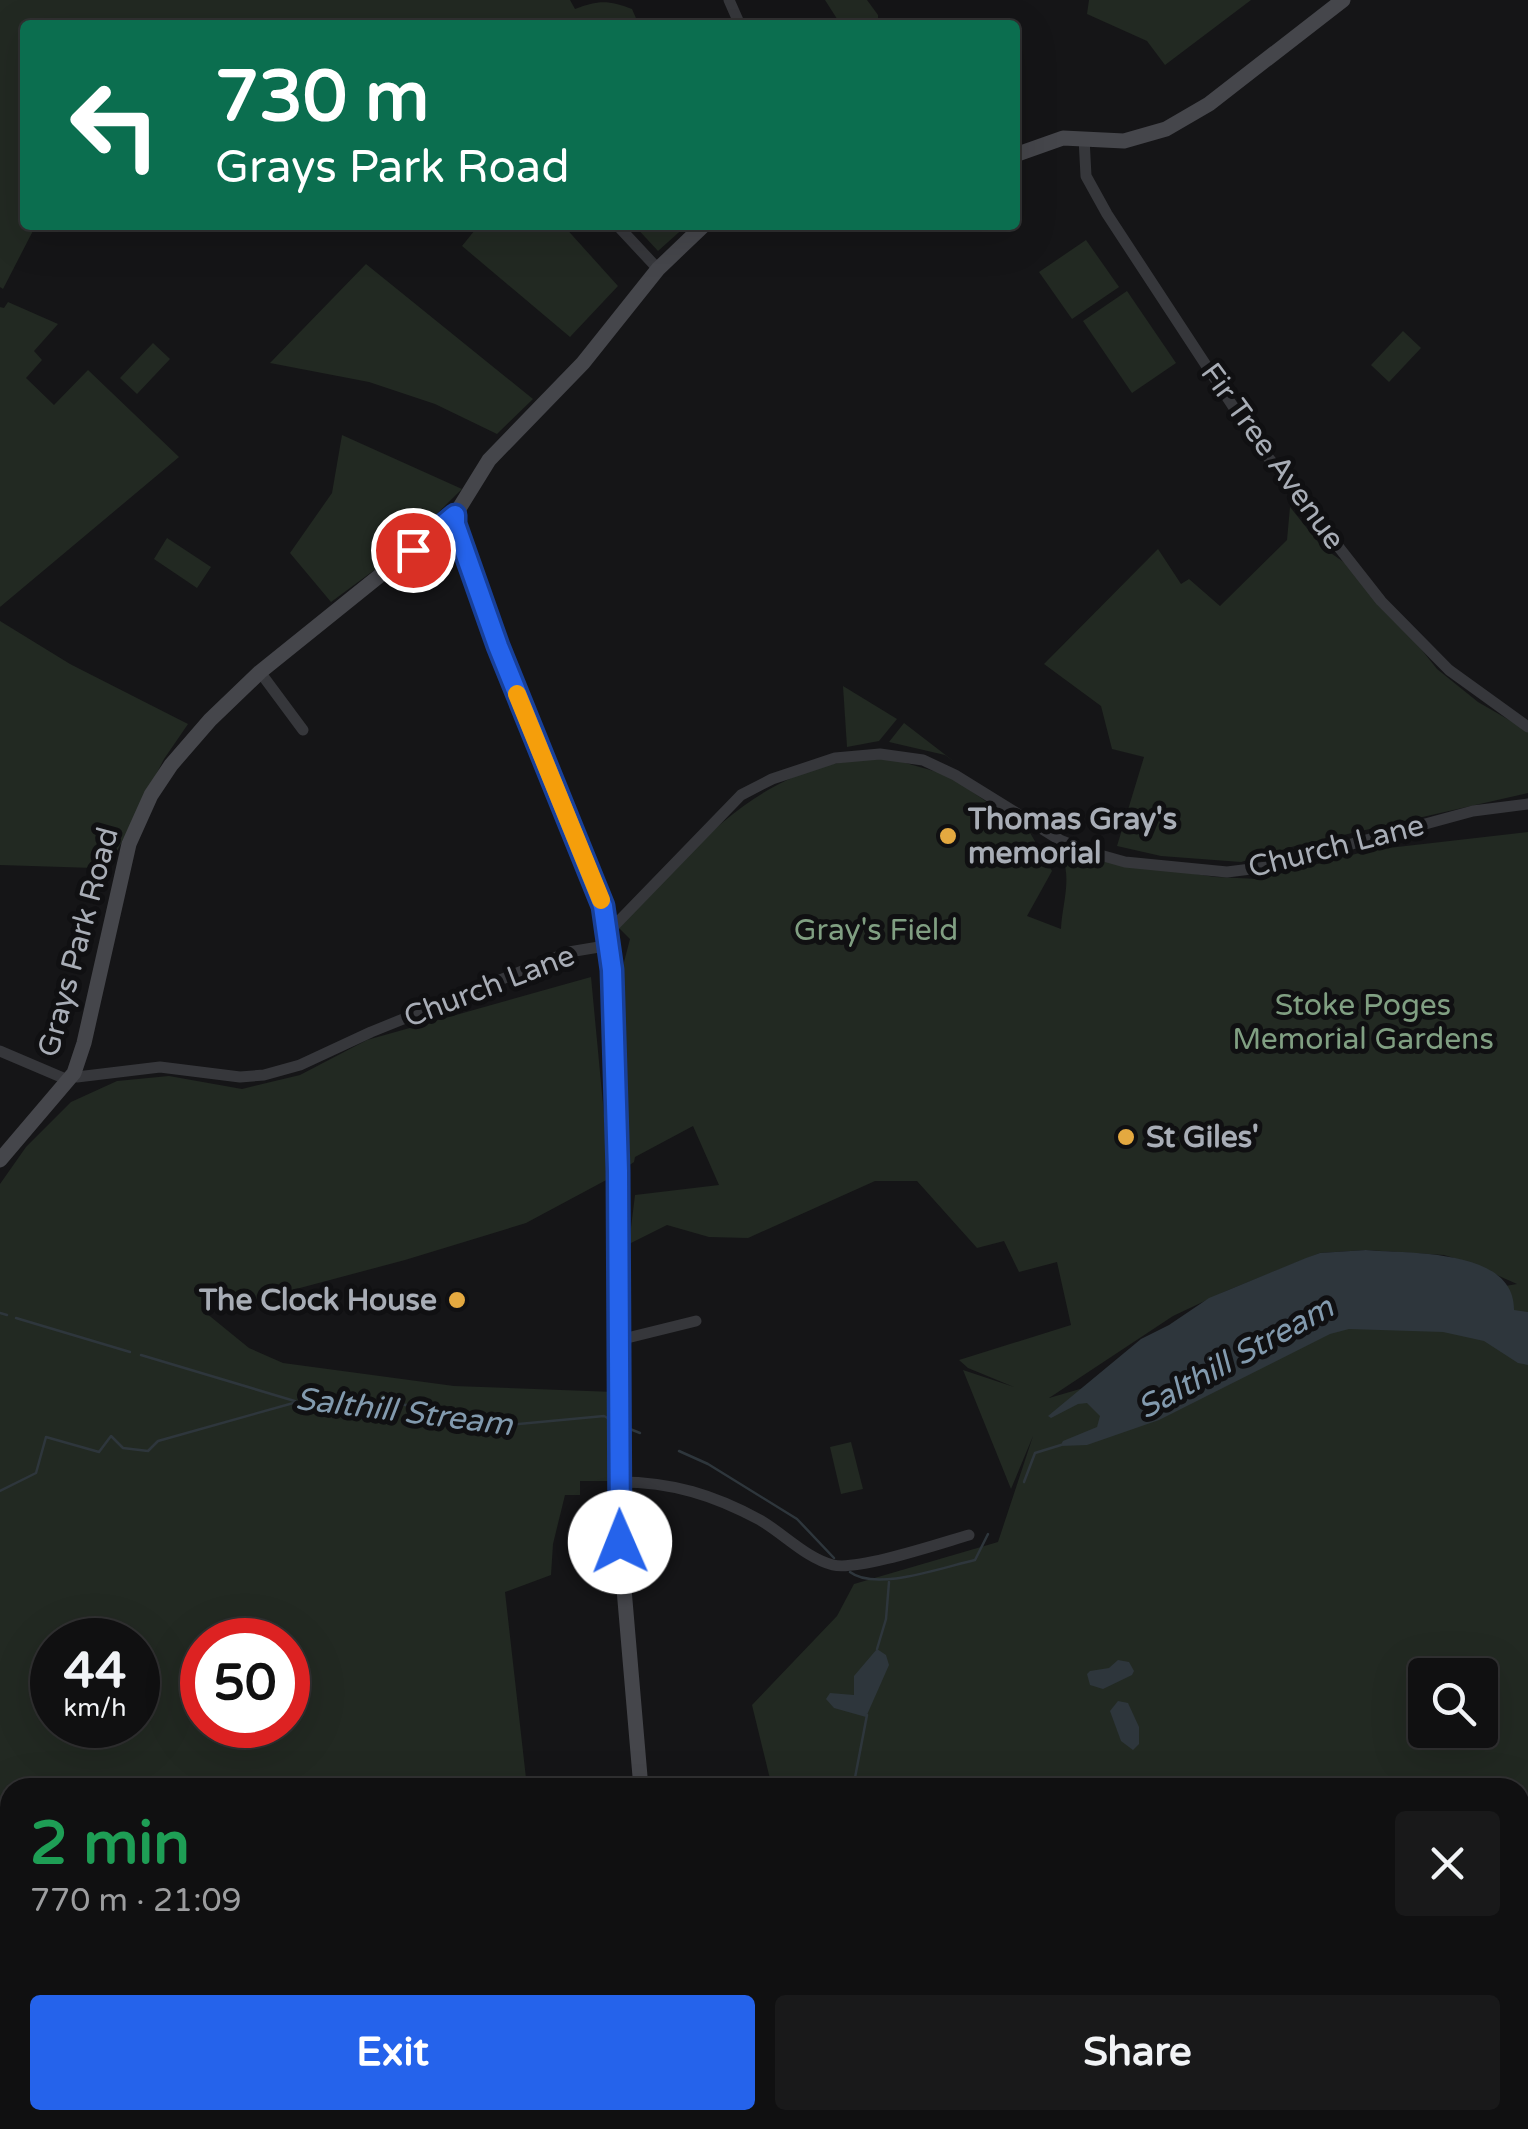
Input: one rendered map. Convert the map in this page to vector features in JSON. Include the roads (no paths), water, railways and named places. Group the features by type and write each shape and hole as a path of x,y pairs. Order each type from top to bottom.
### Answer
{"main road":[{"path":"1020,153 1063,138 1124,141 1166,129 1209,104 1342,0"},
{"name":"Grays Park Road","path":"0,1160 71,1076 84,1043 129,844 151,795 171,765 260,672 455,515 489,460 583,363 658,269 699,230"},
{"path":"455,515 498,646 603,906 609,940 618,1171 621,1557 640,1778"}],"street":[{"name":"Fir Tree Avenue","path":"1084,138 1086,176 1107,214 1257,443 1392,612 1449,670 1528,726"},
{"path":"623,230 658,269"},
{"path":"260,672 303,730"},
{"name":"Church Lane","path":"71,1076 89,1078 160,1067 240,1077 264,1075 300,1065 370,1032 569,952 605,946 616,925 741,796 772,780 835,758 880,754 924,760 1060,840 1093,853 1125,862 1227,872 1267,867 1473,811 1528,804"},
{"path":"0,1051 71,1076"},
{"path":"620,1340 696,1321"},
{"path":"619,1482 658,1482 724,1503 834,1565 858,1565 970,1535"}],"water":[{"path":"1366,1250 1456,1258 1497,1275 1510,1290 1514,1310 1528,1312 1528,1365 1518,1363 1484,1341 1443,1332 1349,1329 1330,1334 1159,1420 1087,1445 1060,1446 1063,1441 1097,1427 1100,1416 1087,1403 1048,1416 1141,1339 1209,1298 1306,1258 1320,1253"},
{"path":"877,1649 886,1655 889,1665 866,1717 834,1708 826,1699 830,1693 854,1695 854,1676"},
{"path":"1118,1660 1129,1662 1132,1675 1103,1689 1090,1685 1090,1671 1109,1668"},
{"path":"1118,1701 1128,1703 1139,1727 1139,1744 1133,1750 1121,1741 1110,1711"}],"waterway":[{"name":"Salthill Stream","path":"0,1313 7,1315"},
{"name":"Salthill Stream","path":"16,1318 130,1352"},
{"name":"Salthill Stream","path":"141,1355 298,1402 408,1405 486,1427 604,1416 613,1421"},
{"path":"0,1491 36,1473 46,1437 99,1452 111,1436 123,1448 148,1451 158,1441 297,1402"},
{"name":"Salthill Stream","path":"630,1429 640,1433"},
{"name":"Salthill Stream","path":"1024,1482 1035,1453 1061,1445"},
{"name":"Salthill Stream","path":"679,1451 708,1464 797,1519 834,1558"},
{"name":"Salthill Stream","path":"850,1572 862,1578 893,1579 975,1560 988,1534"},
{"path":"877,1649 886,1619 889,1582"},
{"path":"855,1778 867,1715"}],"place":[{"name":"Thomas Gray's memorial","path":"948,836"},
{"name":"St Giles'","path":"1126,1137"},
{"name":"The Clock House","path":"457,1300"}],"park label":[{"name":"Gray's Field","path":"876,930"},
{"name":"Stoke Poges Memorial Gardens","path":"1363,1022"}]}
